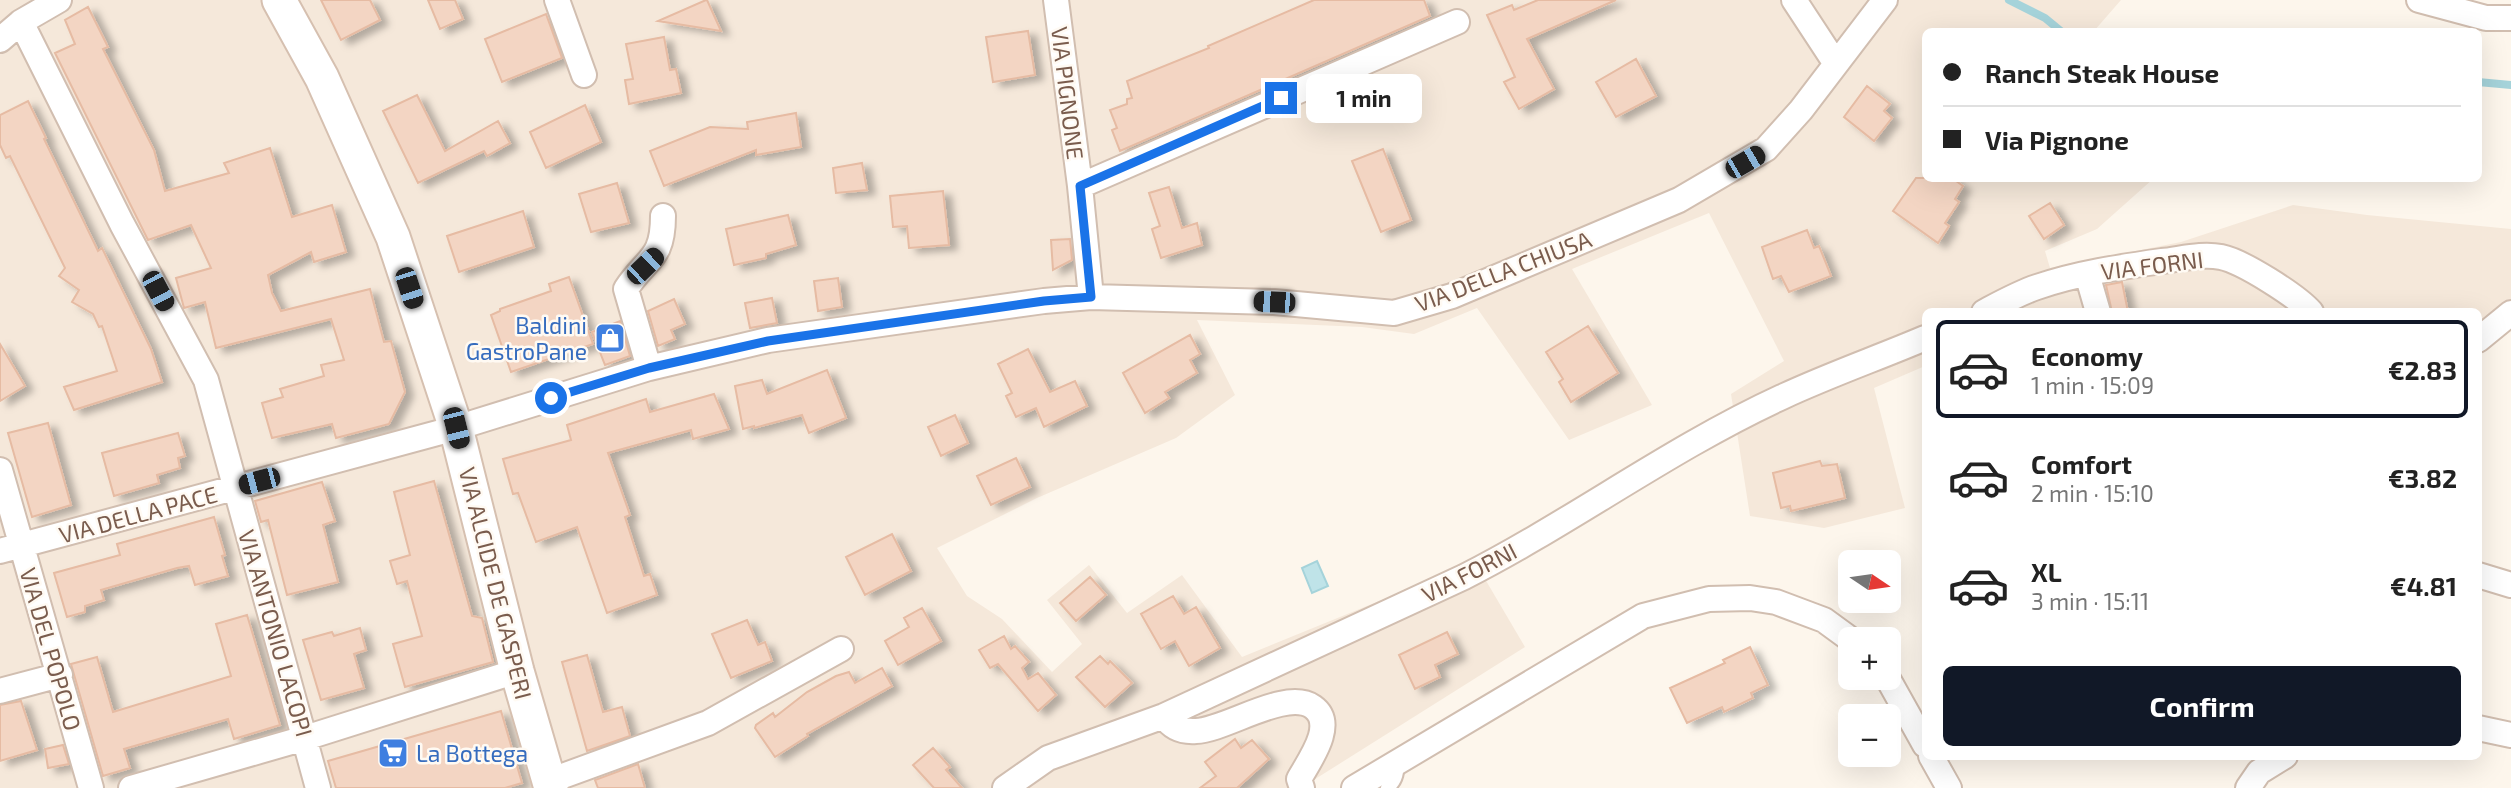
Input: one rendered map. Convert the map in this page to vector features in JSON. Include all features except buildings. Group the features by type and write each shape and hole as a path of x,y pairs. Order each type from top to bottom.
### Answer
{"main road":[{"name":"VIA ALCIDE DE GASPERI","path":"279,0 322,78 393,237 456,428 517,671 550,784"}],"street":[{"path":"0,40 21,22 60,0"},
{"path":"556,0 584,75"},
{"name":"VIA PIGNONE","path":"1056,0 1091,297"},
{"path":"1794,0 1836,64"},
{"name":"VIA DELLA CHIUSA","path":"456,428 649,368 768,341 1044,301 1091,297 1274,302 1394,313 1452,296 1679,200 1766,149 1801,110 1885,0"},
{"path":"2419,0 2486,18 2511,18"},
{"name":"VIA ANTONIO LACOPI","path":"21,22 122,224 206,380 318,788"},
{"name":"VIA PIGNONE","path":"1080,186 1457,22"},
{"path":"649,368 626,289 656,256 663,236 663,216"},
{"name":"VIA FORNI","path":"1992,308 2036,287 2115,267 2197,257 2222,257 2262,276 2307,308"},
{"path":"2087,274 2097,308"},
{"path":"2482,337 2511,313"},
{"name":"VIA FORNI","path":"1005,788 1048,758 1164,716 1507,555 1665,460 1782,397 1922,339"},
{"name":"VIA DELLA PACE","path":"10,549 456,428"},
{"name":"VIA DEL POPOLO","path":"0,470 10,549 60,675 91,788"},
{"path":"2482,576 2511,585"},
{"path":"1354,788 1390,776 1643,615 1709,599 1750,598 1776,602 1824,620 1838,630"},
{"name":"VIA ALCIDE DE GASPERI","path":"550,784 708,723 841,649"},
{"path":"131,788 187,780 305,738 517,671"},
{"path":"0,691 60,675"},
{"path":"1894,690 1922,740"},
{"path":"1164,716 1169,724 1176,728 1200,731 1295,701 1311,705 1320,712 1323,727 1299,779 1302,788"},
{"path":"2482,729 2511,735"},
{"path":"1933,760 1949,788"},
{"path":"2248,788 2259,772 2278,760"}],"shaded area":[{"path":"0,0 2121,0 2097,28 1922,28 1922,182 2150,182 2097,229 2045,251 2050,268 2181,242 2293,205 2511,229 2511,321 2482,345 2482,308 1922,308 1922,367 1874,388 1905,508 1824,528 1750,516 1731,394 1784,361 1709,213 1572,269 1652,405 1569,440 1477,308 1414,334 1362,327 1197,320 1235,395 1176,438 1037,498 937,548 967,596 1002,619 1052,672 1082,644 1047,600 1089,565 1127,613 1182,575 1242,657 1475,562 1525,647 1301,788 0,788"}],"water":[{"path":"1317,561 1328,586 1312,593 1302,568"}],"waterway":[{"path":"2009,0 2045,18 2057,28"},
{"path":"2482,82 2511,85"}],"place":[{"name":"Baldini GastroPane","path":"610,338"},
{"name":"La Bottega","path":"393,753"}],"route":[{"path":"551,398 649,368 768,341 1044,301 1091,297 1080,186 1281,98"}]}
